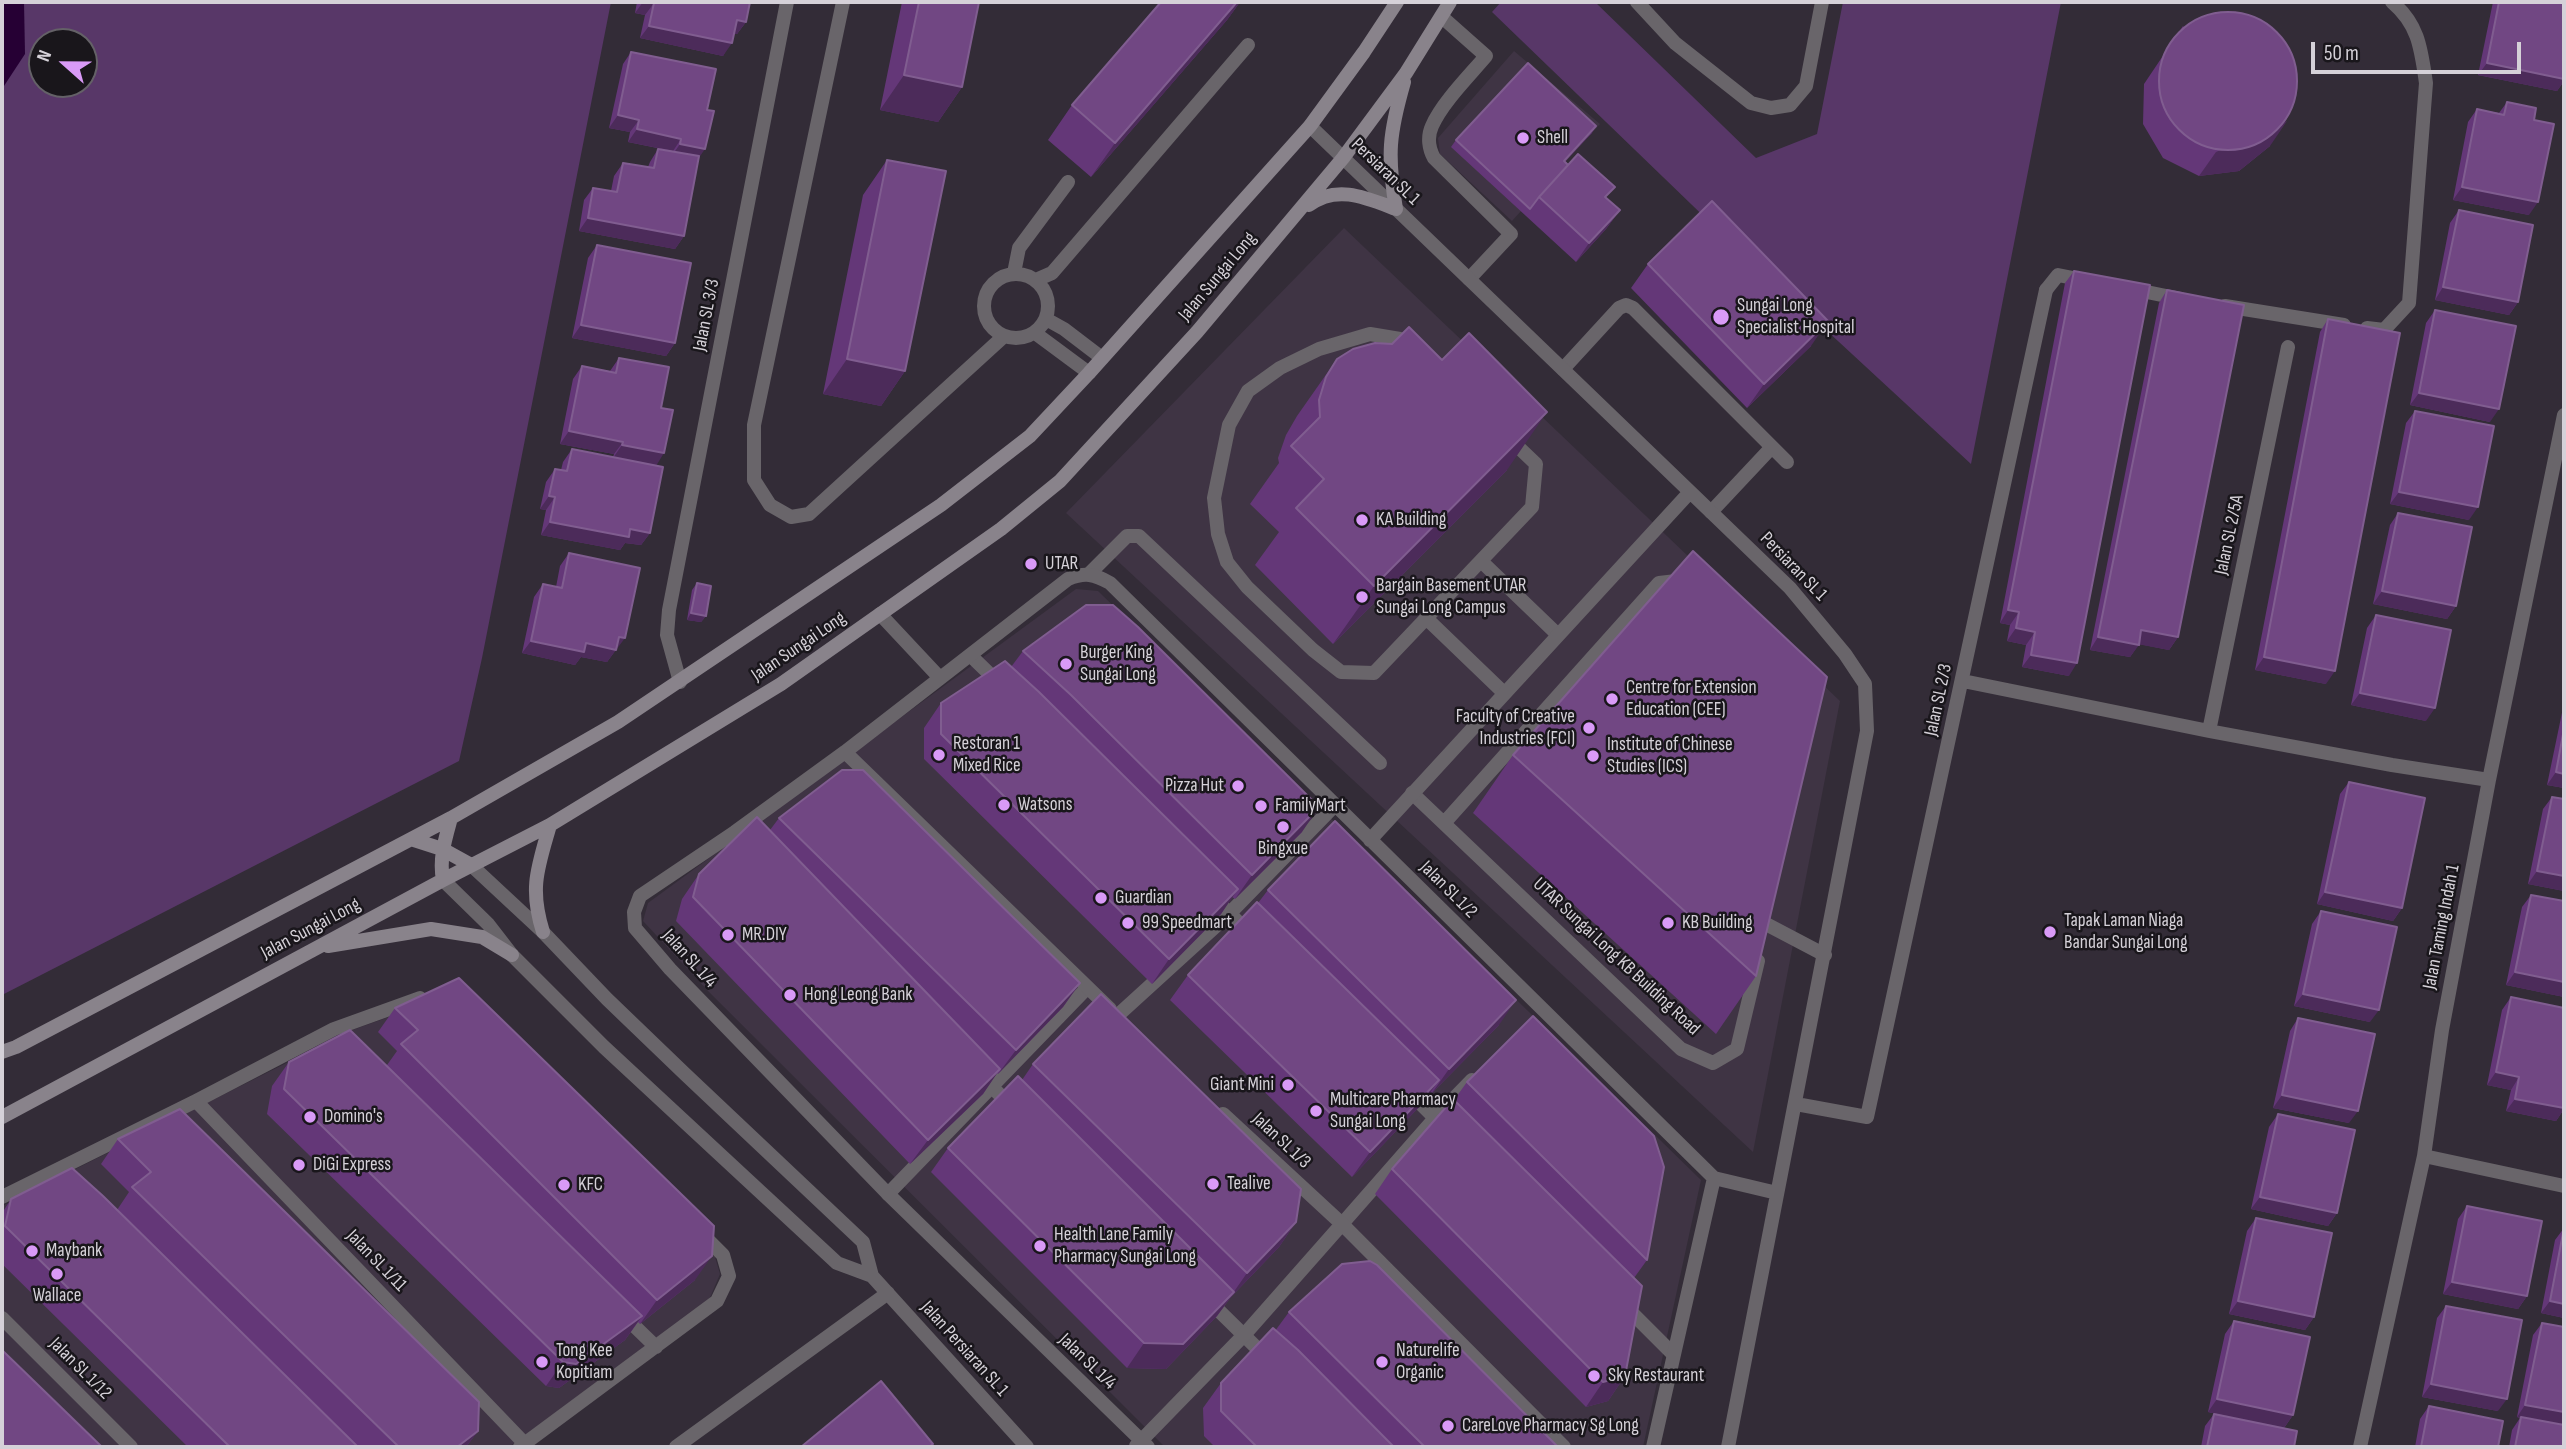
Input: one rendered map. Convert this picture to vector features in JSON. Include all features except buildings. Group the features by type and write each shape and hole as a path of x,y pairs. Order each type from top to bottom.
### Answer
{"street":[{"name":"Jalan SL 3/3","path":"680,682 667,635 669,610 787,2"},
{"path":"843,2 754,425 754,480 770,505 791,517 808,514 1003,337"},
{"name":"Jalan Sungai Long","path":"2,1052 451,818 618,722 941,505 1030,436 1089,373 1310,126 1397,2"},
{"name":"Jalan Sungai Long","path":"2,1117 550,825 781,684 1001,529 1060,481 1197,332 1343,158 1406,74 1450,2"},
{"path":"1637,2 1675,43 1751,103 1771,108 1790,106 1806,86 1822,2"},
{"name":"Jalan SL 2/3","path":"1796,1104 1867,1117 2046,290 2058,275 2293,318 2384,330 2409,303 2426,83 2414,27 2392,2"},
{"path":"1442,17 1486,57 1451,98 1431,127 1429,148 1434,158 1511,234 1469,279"},
{"path":"1036,280 1048,301 1046,319 1035,334 1020,339 1003,337 988,322 984,301 994,282 1014,273 1036,280 1052,273 1248,45"},
{"path":"1396,209 1389,150 1391,126 1406,74"},
{"name":"Persiaran SL 1","path":"1310,126 1790,588 1845,654 1865,684 1867,731 1728,1447"},
{"path":"1014,273 1019,248 1068,182"},
{"path":"1295,215 1319,198 1337,194 1359,195 1396,209"},
{"path":"1563,369 1619,308 1626,305 1633,308 1787,462"},
{"path":"1046,319 1102,358"},
{"path":"1035,334 1089,373"},
{"path":"1370,334 1400,339 1536,464 1532,507 1481,561 1374,673 1341,672 1313,650 1247,587 1227,562 1218,534 1214,498 1229,425 1248,391 1280,368 1319,349 1370,334"},
{"name":"Jalan SL 2/5A","path":"2209,731 2288,347"},
{"name":"Jalan Taming Indah 1","path":"2360,1447 2424,1156 2442,1030 2489,780 2564,415"},
{"path":"1711,512 1772,447"},
{"path":"1370,840 1689,492"},
{"path":"1089,574 1127,536 1139,536 1380,763"},
{"path":"1481,561 1557,634"},
{"name":"Jalan SL 1/2","path":"1089,574 1110,583 1370,840 1537,1014 1714,1178"},
{"name":"Jalan SL 1/4","path":"1089,574 1068,579 971,656 939,677 740,837 640,896 634,912 635,928 670,969 888,1194 1141,1445"},
{"path":"1445,822 1659,583 1688,579 1697,589"},
{"path":"880,614 939,677"},
{"path":"1426,618 1504,693"},
{"path":"971,656 1009,694"},
{"path":"1963,681 2209,731 2489,780"},
{"path":"845,752 1123,1021 1335,805"},
{"name":"UTAR Sungai Long KB Building Road","path":"1412,793 1681,1049 1713,1063 1737,1049 1765,930 1825,955"},
{"path":"451,818 442,849 443,880 488,924 512,955 604,1047 837,1263 872,1276"},
{"path":"543,932 535,907 536,874 550,825"},
{"path":"411,839 442,849 471,865 543,932 617,1009 863,1242 872,1276"},
{"path":"1201,885 1259,943"},
{"path":"316,948 431,929 482,937 512,955"},
{"path":"888,1194 1087,988"},
{"path":"2,1197 62,1173 195,1101 431,994"},
{"path":"962,1057 1021,1115"},
{"path":"1141,1445 1244,1335 1435,1118 1484,1068"},
{"path":"1396,1079 1455,1138"},
{"name":"Jalan SL 1/11","path":"195,1101 524,1446"},
{"name":"Jalan SL 1/3","path":"1209,1101 1342,1224 1564,1447"},
{"path":"2424,1156 2564,1186"},
{"path":"1653,1447 1714,1178 1777,1193"},
{"path":"524,1446 716,1301 729,1276 723,1255 685,1218"},
{"name":"Jalan Persiaran SL 1","path":"872,1276 1027,1447"},
{"path":"1195,1288 1281,1373"},
{"path":"676,1447 888,1293"},
{"path":"1613,1295 1673,1354"},
{"path":"607,1298 656,1347"},
{"name":"Jalan SL 1/12","path":"2,1318 131,1447"}],"shaded area":[{"path":"2,2 611,2 482,658 459,761 2,995"},
{"path":"2,2 24,2 25,54 2,89"},
{"path":"1501,2 1595,2 1756,158 1817,134 1843,2 2061,2 1971,464 1720,232 1492,12"},
{"name":"Shell","path":"1514,51 1600,124 1512,221 1440,154 1438,138"},
{"path":"1344,228 1840,701 1753,1152 1066,513"},
{"path":"1076,589 1098,591 1701,1180 1643,1447 1165,1447 709,992 643,921 648,903"},
{"path":"443,998 715,1257 720,1274 709,1300 509,1447 2,1447 2,1206 352,1030"}],"place":[{"name":"Shell","path":"1523,138"},
{"name":"Sungai Long Specialist Hospital","path":"1721,317"},
{"name":"KA Building","path":"1362,520"},
{"name":"UTAR","path":"1031,564"},
{"name":"Bargain Basement UTAR Sungai Long Campus","path":"1362,597"},
{"name":"Burger King Sungai Long","path":"1066,664"},
{"name":"Centre for Extension Education (CEE)","path":"1612,699"},
{"name":"Faculty of Creative Industries (FCI)","path":"1589,728"},
{"name":"Restoran 1 Mixed Rice","path":"939,755"},
{"name":"Institute of Chinese Studies (ICS)","path":"1593,756"},
{"name":"Pizza Hut","path":"1238,786"},
{"name":"Watsons","path":"1004,805"},
{"name":"FamilyMart","path":"1261,806"},
{"name":"Bingxue","path":"1283,827"},
{"name":"Guardian","path":"1101,898"},
{"name":"99 Speedmart","path":"1128,923"},
{"name":"KB Building","path":"1668,923"},
{"name":"Tapak Laman Niaga Bandar Sungai Long","path":"2050,932"},
{"name":"MR.DIY","path":"728,935"},
{"name":"Hong Leong Bank","path":"790,995"},
{"name":"Giant Mini","path":"1288,1085"},
{"name":"Multicare Pharmacy Sungai Long","path":"1316,1111"},
{"name":"Domino's","path":"310,1117"},
{"name":"DiGi Express","path":"299,1165"},
{"name":"Tealive","path":"1213,1184"},
{"name":"KFC","path":"564,1185"},
{"name":"Health Lane Family Pharmacy Sungai Long","path":"1040,1246"},
{"name":"Maybank","path":"32,1251"},
{"name":"Wallace","path":"57,1274"},
{"name":"Tong Kee Kopitiam","path":"542,1362"},
{"name":"Naturelife Organic","path":"1382,1362"},
{"name":"Sky Restaurant","path":"1594,1376"},
{"name":"CareLove Pharmacy Sg Long","path":"1448,1426"}]}
